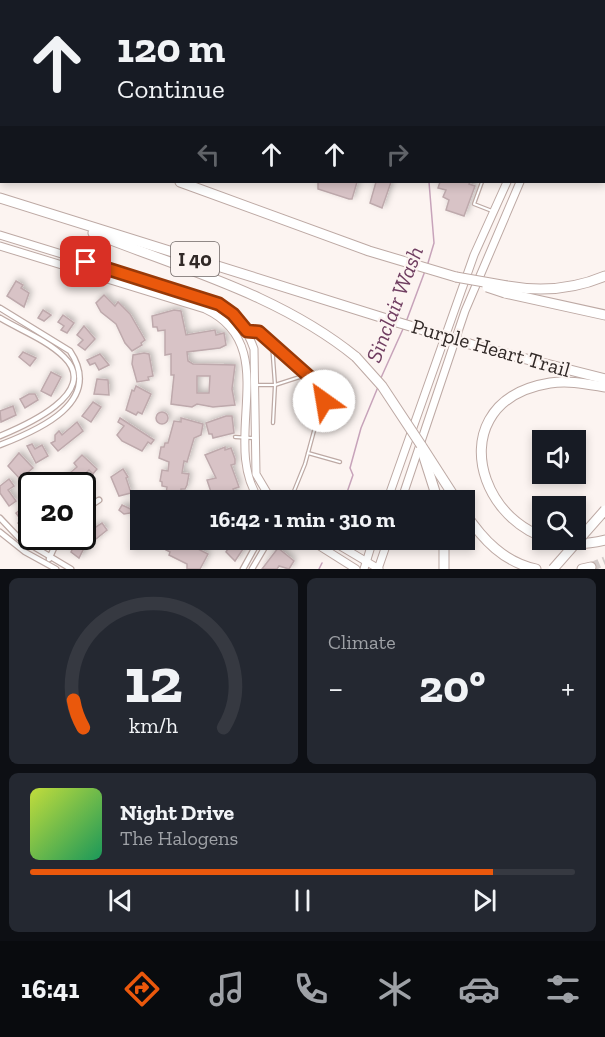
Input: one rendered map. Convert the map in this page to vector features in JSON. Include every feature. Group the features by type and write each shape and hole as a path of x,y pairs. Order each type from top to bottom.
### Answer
{"highway":[{"path":"183,183 409,264 605,315"},
{"name":"Purple Heart Trail","path":"0,198 483,348 605,379"},
{"path":"21,205 268,301 318,328 356,357 382,386 450,490"},
{"path":"506,289 550,290 581,285 605,276"},
{"path":"501,522 485,493 481,470 483,443 499,412 516,396 540,385 573,382 605,387"},
{"path":"421,445 435,490"},
{"path":"553,569 605,510"},
{"path":"475,528 496,550 520,564 537,569"},
{"path":"518,536 527,541"},
{"path":"586,547 605,540"},
{"path":"444,550 444,569"}],"street":[{"path":"391,490 474,255 507,183"},
{"path":"405,490 465,311 520,183"},
{"path":"0,235 211,300 233,314 247,331 256,356 256,474 265,490"},
{"path":"0,246 218,315 237,334 246,357 245,438 247,474 252,490"},
{"path":"0,308 70,351 77,362 80,380 75,397 60,413 37,429 0,445"},
{"path":"0,318 57,351 67,361 72,378 69,392 50,411 26,426 0,436"},
{"path":"0,518 19,538 71,569"},
{"path":"0,532 19,548 56,569"},
{"path":"47,564 53,550"},
{"path":"243,569 253,550"},
{"path":"252,569 264,550"},
{"path":"326,550 356,569"},
{"path":"347,550 378,569 385,550"},
{"path":"364,569 370,550"}],"lane":[{"path":"482,183 474,204 494,212"},
{"path":"247,331 259,332 322,388 324,398 294,490"},
{"path":"272,344 275,384 273,423"},
{"path":"257,385 275,384 307,375"},
{"path":"324,398 347,406"},
{"path":"235,437 255,438"},
{"path":"308,453 340,462"}],"building":[{"path":"318,183 357,183 352,199 318,189"},
{"path":"376,183 391,183 382,208 370,203"},
{"path":"440,183 470,183 475,186 464,216 446,210 449,200 443,197 446,190 438,188"},
{"path":"16,281 23,285 21,288 29,293 24,307 7,296"},
{"path":"104,295 115,306 118,302 130,314 145,340 141,343 142,345 132,351 125,343 116,324 101,312 96,303"},
{"path":"43,310 51,315 44,321 38,318"},
{"path":"174,310 181,311 186,335 215,330 216,335 224,333 226,345 220,348 187,352 188,361 193,364 235,365 232,389 235,405 213,407 197,404 192,407 171,404 174,375 171,375 171,354 165,355 165,330 158,331 157,327 153,327 152,316","holes":["197,376 210,376 209,393 197,393"]},
{"path":"63,315 74,323 67,333 61,330 64,326 58,322"},
{"path":"84,326 95,339 85,350 78,345 83,340 77,335"},
{"path":"23,352 36,358 30,366 19,357"},
{"path":"100,354 109,365 99,370 95,363 90,365 87,360"},
{"path":"149,354 153,376 148,377 149,380 137,382 132,364 133,355"},
{"path":"51,372 61,377 51,396 41,391"},
{"path":"97,379 108,380 109,395 94,394"},
{"path":"136,386 151,394 142,414 138,412 136,415 126,410 132,390 134,391"},
{"path":"29,394 35,394 38,400 25,408 20,399"},
{"path":"93,402 101,407 91,422 82,416"},
{"path":"13,406 16,415 1,422 0,411"},
{"path":"164,412 167,413 167,423 160,424 157,423 156,416 157,413"},
{"path":"232,416 234,433 213,438 212,434 209,434 206,423"},
{"path":"120,418 154,440 151,444 148,442 142,451 122,441 117,435 124,426 118,422"},
{"path":"181,418 203,424 201,435 194,438 187,462 184,461 182,473 189,474 185,489 167,490 167,487 162,486 160,481 162,470 168,471 169,462 159,458 161,447 168,443 174,421 181,422"},
{"path":"77,422 83,431 58,451 51,443 55,441 55,435 59,431 62,435"},
{"path":"32,444 35,449 42,445 48,456 36,463 27,446"},
{"path":"225,447 225,450 231,448 235,464 231,465 239,487 233,490 210,490 207,480 216,478 205,455"},
{"path":"19,453 33,468 28,472 18,472 18,477 8,466"},
{"path":"82,455 97,469 95,472 89,470 71,472 77,467 74,463"},
{"path":"123,469 128,477 126,478 130,493 119,496 111,477"},
{"path":"9,479 14,486 8,490 16,501 9,506 0,493 0,486"},
{"path":"122,505 130,509 130,513 124,514 119,510"},
{"path":"102,523 107,530 96,539 96,527"},
{"path":"72,550 83,550 79,558 71,552"},
{"path":"166,550 200,550 208,554 200,569 187,569 187,564 169,555 170,552"},
{"path":"227,550 242,550 235,561 226,552"},
{"path":"276,550 280,550 294,561 289,569 279,566 277,569 262,569"}],"waterway":[{"name":"Sinclair Wash","path":"428,263 434,243 429,183"},
{"name":"Sinclair Wash","path":"406,322 425,271"},
{"name":"Sinclair Wash","path":"380,380 403,329"},
{"name":"Sinclair Wash","path":"348,490 353,475 350,468 361,428 378,387"},
{"name":"Sinclair Wash","path":"319,569 322,563"}],"tunnel":[{"path":"591,567 605,561"}],"route":[{"path":"86,262 219,304 233,314 247,331 259,332 322,388 324,401"}]}
